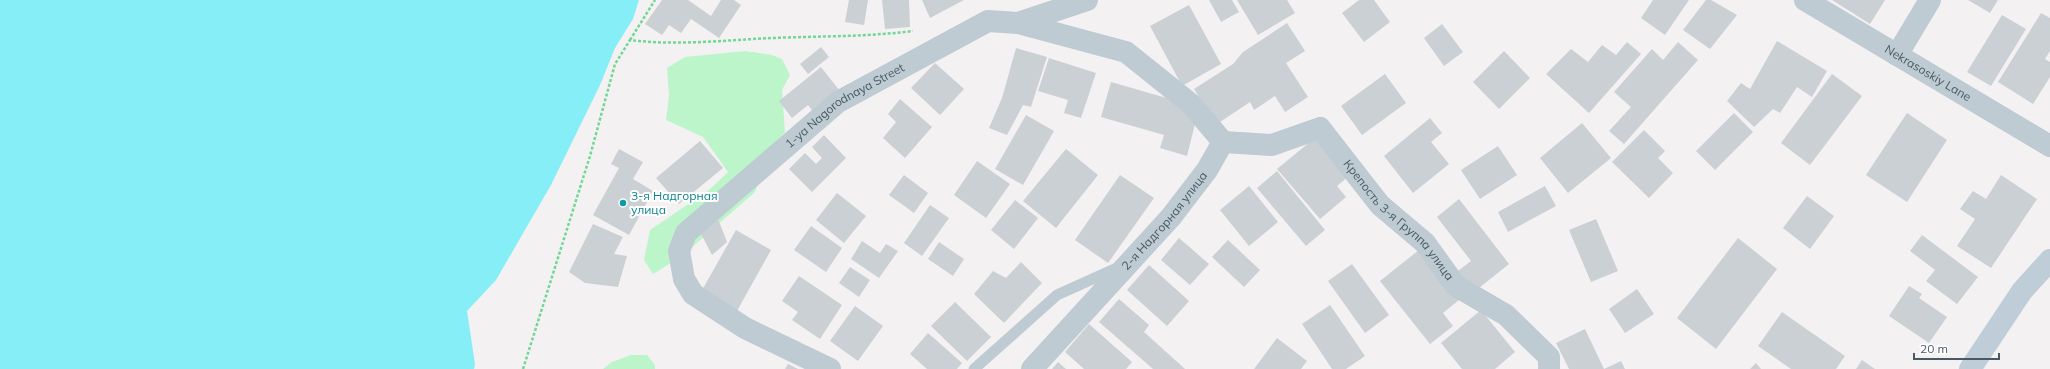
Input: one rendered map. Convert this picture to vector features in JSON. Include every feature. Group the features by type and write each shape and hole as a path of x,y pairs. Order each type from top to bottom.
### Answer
{"street":[{"name":"1-ya Nagorodnaya Street","path":"830,369 745,328 693,294 684,279 679,251 686,233 838,102 988,21 1018,23 1087,0"},
{"name":"Nekrasoskiy Lane","path":"1805,0 2050,146"},
{"path":"1897,55 1930,0"},
{"path":"1018,23 1126,52 1191,104 1223,142"},
{"name":"Крепость 3-я Группа улица","path":"1223,142 1272,145 1320,128 1380,204 1425,243 1456,286 1506,315 1549,357 1549,369"},
{"name":"2-я Надгорная улица","path":"1032,369 1171,217 1207,170 1223,142"},
{"path":"1970,369 2022,291 2050,260"}],"lane":[{"path":"974,369 1057,295 1129,263"}],"path":[{"path":"522,369 590,156 615,64 655,0"},
{"path":"630,40 656,44 796,37 872,36 919,30"}],"green space":[{"path":"745,51 772,55 782,59 790,75 782,90 785,132 768,150 755,192 682,256 653,274 644,260 650,230 709,190 728,172 703,137 666,120 669,95 667,68 685,57"},
{"path":"631,355 647,355 655,365 655,369 603,369 612,362"}],"water":[{"path":"0,0 639,0 633,19 615,48 600,85 551,185 496,280 467,311 475,364 474,369 0,369"}],"building":[{"path":"662,0 688,0 711,16 721,0 734,0 741,5 719,38 691,19 681,33 669,25 662,35 645,24"},
{"path":"849,0 868,0 864,25 845,22"},
{"path":"882,0 909,0 910,27 885,29"},
{"path":"922,0 964,0 930,18"},
{"path":"1209,0 1232,0 1239,12 1221,22"},
{"path":"1237,0 1287,0 1295,13 1258,35"},
{"path":"1359,0 1374,0 1390,22 1364,42 1342,13"},
{"path":"1653,0 1689,0 1665,35 1641,18"},
{"path":"1706,0 1711,0 1737,15 1710,49 1683,30"},
{"path":"1832,0 1885,0 1870,24"},
{"path":"1968,0 1998,0 1990,13"},
{"path":"1189,5 1221,64 1182,86 1150,26"},
{"path":"2041,13 2050,18 2050,51 2045,59 2050,62 2050,77 2033,104 1998,82"},
{"path":"2002,15 2026,29 1991,86 1967,72"},
{"path":"1287,23 1305,51 1286,63 1308,97 1285,112 1275,96 1254,110 1250,102 1217,124 1194,89 1233,64 1243,52"},
{"path":"1442,24 1463,52 1444,66 1424,38"},
{"path":"1777,41 1827,71 1812,97 1797,87 1780,113 1773,109 1754,127 1727,101 1741,83 1750,89"},
{"path":"1627,42 1641,54 1589,113 1546,74 1571,49 1588,62 1602,45 1616,55"},
{"path":"1678,42 1698,60 1624,144 1609,131 1631,107 1614,92 1652,49 1663,60"},
{"path":"821,47 829,57 808,74 800,64"},
{"path":"1016,48 1047,57 1031,107 1023,105 1007,135 989,128 1002,98"},
{"path":"1504,51 1530,78 1499,109 1473,82"},
{"path":"1049,58 1096,73 1081,118 1064,113 1068,100 1038,91"},
{"path":"935,63 964,89 940,115 911,88"},
{"path":"821,67 843,95 817,117 808,105 792,118 779,101"},
{"path":"1385,74 1406,103 1362,135 1341,106"},
{"path":"1832,74 1862,96 1810,165 1781,143"},
{"path":"1111,82 1177,101 1195,124 1187,156 1160,148 1164,135 1101,117"},
{"path":"900,99 932,127 905,158 883,138 896,122 888,114"},
{"path":"1734,113 1753,132 1715,170 1696,151"},
{"path":"1907,113 1947,140 1907,202 1866,175"},
{"path":"1026,115 1054,131 1023,185 995,169"},
{"path":"1430,118 1442,133 1431,142 1449,164 1413,193 1384,156"},
{"path":"1582,123 1611,158 1568,193 1540,158"},
{"path":"1644,130 1665,151 1658,158 1673,173 1649,198 1612,162"},
{"path":"824,135 846,158 812,192 789,169 805,153 816,164 822,158 812,147"},
{"path":"1316,137 1349,176 1337,186 1346,197 1320,219 1277,169"},
{"path":"700,141 723,168 679,204 656,178"},
{"path":"1498,146 1517,175 1480,199 1461,170"},
{"name":"3-я Надгорная улица","path":"619,149 643,162 633,179 653,191 629,235 593,215 619,168 611,164"},
{"path":"1066,149 1098,175 1056,228 1023,201"},
{"path":"977,161 1010,184 986,218 954,195"},
{"path":"1277,171 1325,230 1306,246 1257,188"},
{"path":"904,175 928,193 914,213 889,195"},
{"path":"1120,175 1154,198 1108,263 1075,240"},
{"path":"2001,175 2037,199 1991,268 1957,246 1975,219 1960,209 1973,191 1986,199"},
{"path":"1249,186 1278,222 1249,246 1220,210"},
{"path":"1545,186 1556,206 1508,232 1498,212"},
{"path":"837,193 866,216 844,243 816,220"},
{"path":"1807,196 1834,216 1810,249 1783,228"},
{"path":"1459,199 1509,264 1474,292 1458,271 1471,261 1437,217"},
{"path":"1015,200 1038,218 1014,249 991,230"},
{"path":"930,205 949,218 922,256 904,243"},
{"path":"718,219 727,242 712,255 699,230"},
{"path":"1596,219 1618,271 1591,282 1569,230"},
{"name":"3-я Надгорная улица","path":"593,224 623,237 614,254 627,256 618,287 585,283 569,272"},
{"path":"811,226 842,248 826,272 794,250"},
{"path":"736,230 771,250 737,311 701,292"},
{"path":"1922,235 1978,277 1957,304 1926,281 1935,270 1910,251"},
{"path":"1179,238 1209,264 1190,285 1161,260"},
{"path":"1738,238 1777,269 1716,349 1677,318"},
{"path":"1228,240 1260,270 1244,287 1212,257"},
{"path":"862,241 880,253 886,244 898,251 879,278 851,259"},
{"path":"939,242 964,259 953,276 928,259"},
{"path":"1419,250 1459,300 1443,313 1453,326 1430,344 1380,281"},
{"path":"1021,262 1042,283 1004,323 974,294 993,271 1006,278"},
{"path":"1352,264 1389,315 1365,333 1328,281"},
{"path":"1149,265 1189,301 1167,326 1127,290"},
{"path":"850,267 870,280 859,297 839,283"},
{"path":"799,276 842,305 820,339 792,320 798,312 782,301"},
{"path":"1909,286 1922,294 1919,298 1947,317 1929,343 1889,316"},
{"path":"1637,289 1654,314 1625,333 1609,309"},
{"path":"1119,299 1149,325 1144,332 1185,369 1153,369 1099,322"},
{"path":"955,302 991,337 967,361 931,326"},
{"path":"1330,305 1365,356 1346,369 1332,369 1302,324"},
{"path":"855,306 883,326 858,361 830,341"},
{"path":"1481,310 1515,352 1495,369 1462,369 1441,343"},
{"path":"1782,312 1845,356 1836,369 1791,369 1758,346"},
{"path":"1089,324 1132,362 1126,369 1084,369 1065,352"},
{"path":"1585,329 1604,369 1569,369 1556,343"},
{"path":"928,333 962,363 957,369 927,369 910,354"},
{"path":"1277,338 1307,361 1301,369 1254,369"},
{"path":"1862,360 1875,369 1856,369"},
{"path":"1621,361 1625,369 1604,369"},
{"path":"1058,362 1066,369 1052,369"},
{"path":"1756,363 1761,369 1750,369"},
{"path":"788,364 798,369 785,369"}],"place":[{"name":"3-я Надгорная улица","path":"623,203"}]}
